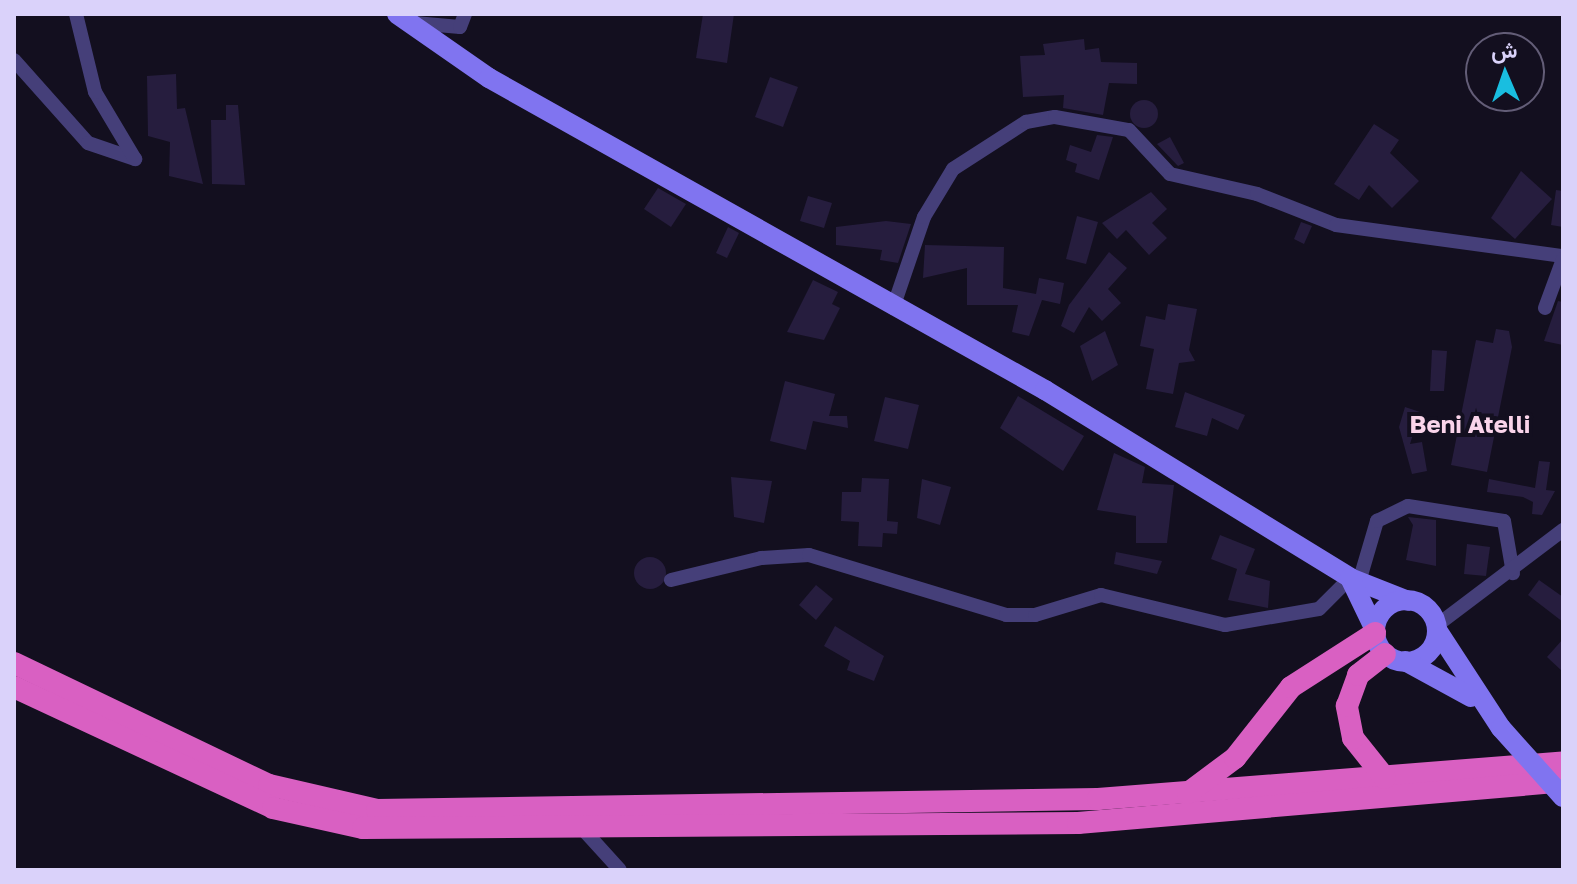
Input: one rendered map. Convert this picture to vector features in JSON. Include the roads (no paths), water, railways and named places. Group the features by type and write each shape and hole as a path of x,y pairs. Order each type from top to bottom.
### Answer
{"highway":[{"path":"1183,796 1235,758 1291,687 1375,631"},
{"path":"1385,778 1353,738 1347,706 1358,675 1395,658"},
{"path":"14,663 269,785 344,807 1183,796 1563,762"},
{"path":"14,687 273,808 320,822 407,830 1133,821 1563,781"}],"main road":[{"path":"400,17 489,78 893,308 1085,413 1354,580 1429,611 1481,705 1563,797"},
{"path":"1354,580 1375,631 1395,658 1481,705"},
{"path":"1375,631 1383,611 1408,601"},
{"path":"1395,658 1425,655 1436,628"}],"street":[{"path":"14,60 88,143 135,159 95,92 76,14"},
{"path":"400,17 451,29 465,14"},
{"path":"893,308 924,217 953,169 1013,128 1055,117 1129,130 1170,174 1257,194 1336,225 1563,258 1545,308"},
{"path":"671,580 761,558 809,555 1006,615 1035,615 1101,595 1234,625 1319,609 1354,580 1377,521 1401,506 1504,521 1513,573"},
{"path":"1436,628 1513,573 1563,530"},
{"path":"580,826 620,870"}],"district":[{"name":"Beni Atelli","path":"1470,424"}]}
